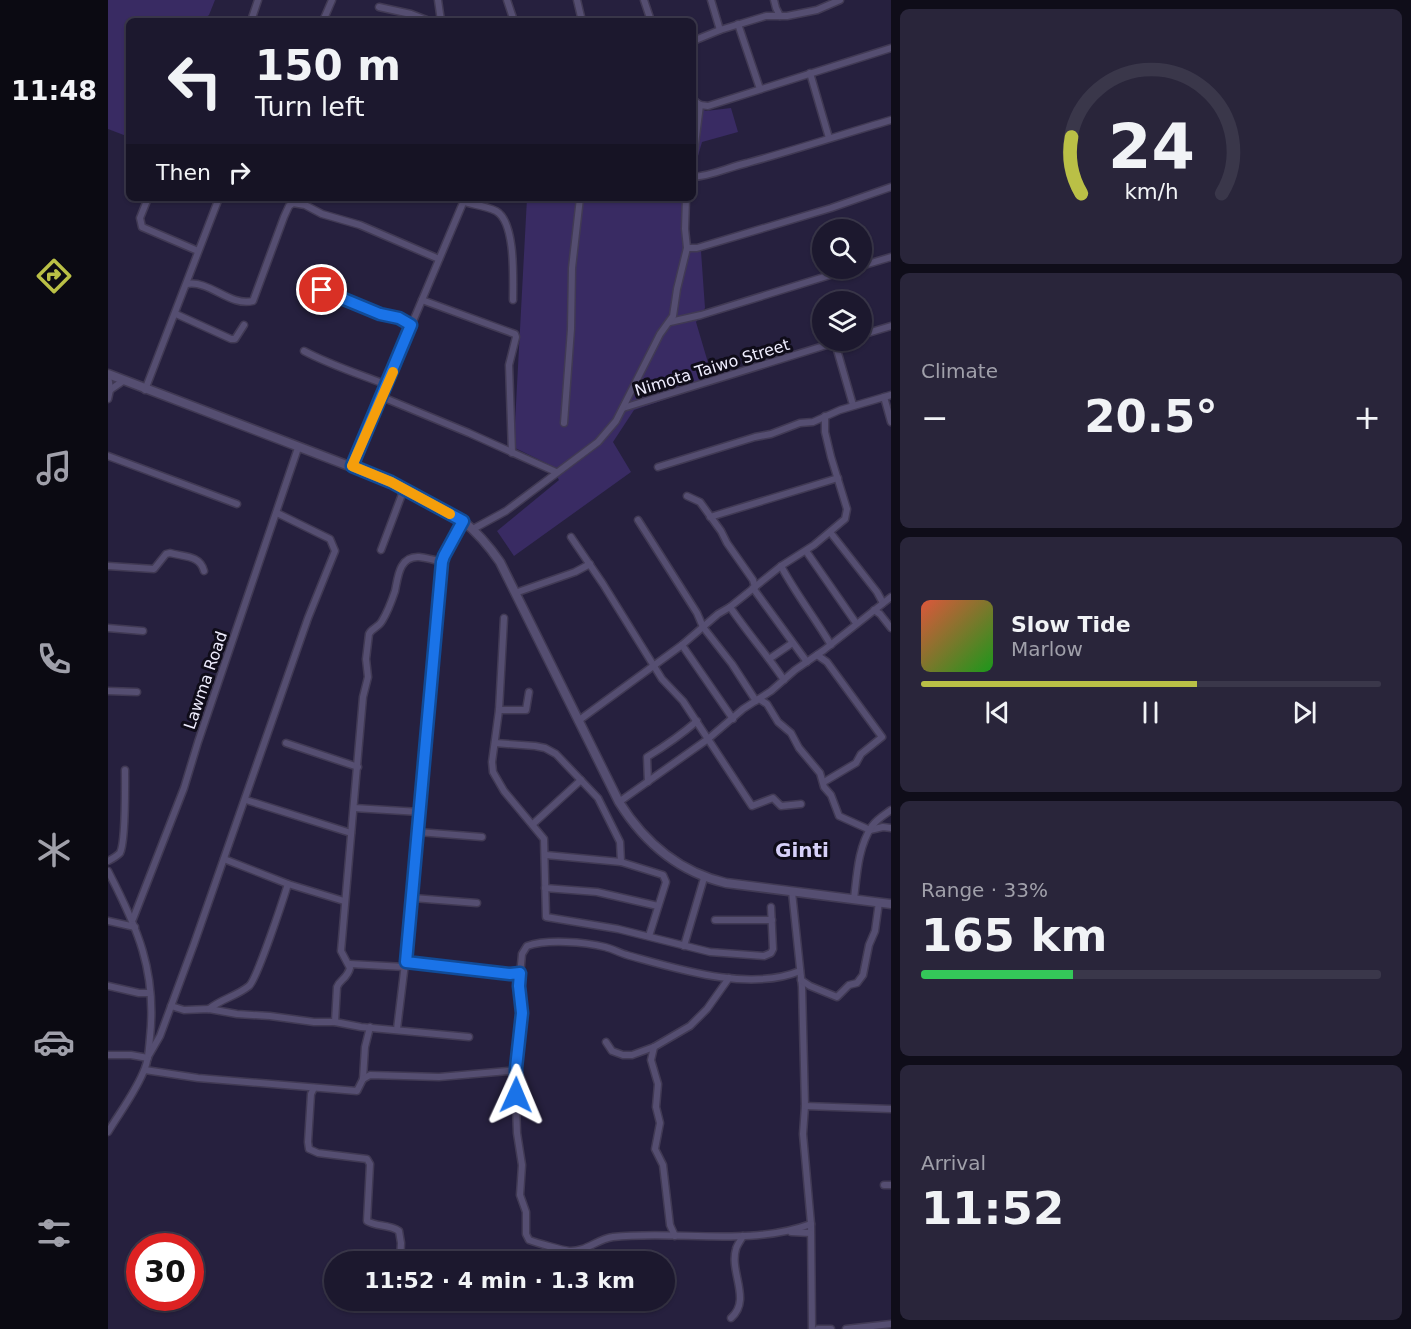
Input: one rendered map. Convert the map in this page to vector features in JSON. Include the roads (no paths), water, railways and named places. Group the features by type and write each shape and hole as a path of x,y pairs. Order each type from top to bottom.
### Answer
{"main road":[{"path":"108,375 391,482 463,521 473,529 489,546 515,593 619,801 630,820 658,849 704,878 891,904"}],"street":[{"path":"252,18 258,0"},
{"path":"324,18 332,0"},
{"path":"438,0 441,18"},
{"path":"507,0 513,18"},
{"path":"577,0 581,18"},
{"path":"644,0 650,18"},
{"path":"711,0 720,30"},
{"path":"774,0 781,16"},
{"path":"696,40 766,16 817,10 840,0"},
{"path":"379,7 421,18"},
{"path":"738,24 760,89"},
{"path":"696,102 708,106 891,48"},
{"path":"810,74 829,138"},
{"path":"696,136 700,105"},
{"path":"696,177 768,159 891,120"},
{"path":"687,248 697,248 891,188"},
{"path":"147,201 140,218 142,227 198,251"},
{"path":"145,390 218,201"},
{"path":"352,466 465,201"},
{"path":"468,201 496,212 502,217 509,230 513,300"},
{"path":"564,423 571,329 572,268 580,201"},
{"path":"473,529 506,511 606,434 623,408 653,347 675,310 677,289 687,248 686,201"},
{"path":"187,284 197,284 242,302 253,301 284,217 293,204 305,205 322,214 360,225 439,259"},
{"path":"872,263 891,257"},
{"path":"669,322 700,315 818,279"},
{"path":"315,291 322,290 380,314 399,318 411,325"},
{"path":"422,300 515,334 509,365 512,453"},
{"path":"176,314 231,339 235,339 244,325"},
{"path":"872,332 891,326"},
{"name":"Nimota Taiwo Street","path":"623,408 812,350"},
{"path":"303,351 387,385"},
{"path":"837,351 853,405"},
{"path":"108,375 110,390 108,399"},
{"path":"110,390 123,381"},
{"path":"658,467 771,434 800,423 813,422 853,405 887,396 891,422"},
{"path":"382,397 555,472"},
{"path":"578,721 682,645 718,614 781,566 806,551 845,519 848,514 825,432 825,416"},
{"name":"Lawma Road","path":"133,919 184,788 298,448"},
{"path":"108,456 237,504"},
{"path":"710,517 838,478"},
{"path":"381,550 404,489"},
{"path":"687,496 700,502 721,531 753,580 754,588 791,644 807,662"},
{"path":"148,1056 160,1036 246,800 302,636 335,551 330,539 277,513"},
{"path":"638,520 703,627 757,700 767,704 778,722 791,733 799,748 820,773 824,787 831,795 839,816 870,830 882,827 891,828"},
{"path":"397,1029 413,898 442,562 463,521"},
{"path":"830,532 883,603"},
{"path":"571,537 662,679 683,701 752,806 773,798 781,806 801,804"},
{"path":"806,551 856,623"},
{"path":"108,566 154,569 166,554 170,553 197,560 202,564 204,571"},
{"path":"335,1022 337,987 348,976 350,964 341,951 344,901 363,698 368,677 366,659 370,631 382,623 394,592 398,573 404,562 419,557 442,562"},
{"path":"515,593 575,572 590,564"},
{"path":"781,566 831,645"},
{"path":"619,801 708,739 891,597"},
{"path":"730,607 784,680"},
{"path":"874,610 891,628"},
{"path":"504,618 500,710 493,772 504,791 544,839 546,855 544,914 549,919 618,929 710,952 731,955 768,955 773,949 771,907"},
{"path":"108,628 143,631"},
{"path":"769,659 791,644"},
{"path":"682,645 733,718"},
{"path":"816,655 827,662 882,737 861,754 856,764 824,782"},
{"path":"108,691 137,692"},
{"path":"500,710 526,710 529,693"},
{"path":"648,782 647,757 672,742 676,735 697,721"},
{"path":"286,743 358,767"},
{"path":"495,743 545,748 556,754 598,798 618,836 621,862"},
{"path":"108,861 118,855 121,850 125,770"},
{"path":"533,824 581,780"},
{"path":"246,800 351,833"},
{"path":"354,808 420,812"},
{"path":"854,899 856,871 870,830 891,810"},
{"path":"877,821 882,827"},
{"path":"418,832 482,837"},
{"path":"546,855 621,862 663,875 666,882 648,936"},
{"path":"224,859 288,884 344,901"},
{"path":"108,871 133,919 145,957 150,993 151,1032 145,1070 112,1120 108,1132"},
{"path":"684,946 704,878"},
{"path":"209,1010 217,1002 236,994 254,981 288,884"},
{"path":"545,888 597,892 658,906"},
{"path":"792,892 801,980 805,1106 803,1143 811,1224 812,1329"},
{"path":"413,898 477,903"},
{"path":"801,980 806,985 837,997 849,985 860,980 875,931 879,902"},
{"path":"715,920 772,920"},
{"path":"108,921 135,927"},
{"path":"800,971 748,980 692,972 605,947 570,943 527,946 522,954 519,986 522,1013 516,1073 517,1133 522,1165 520,1195 526,1212 526,1234 529,1240 568,1251 583,1250 610,1237 743,1236 790,1231 810,1233"},
{"path":"350,964 405,964 520,973"},
{"path":"606,1042 612,1051 623,1055 632,1055 654,1047 694,1023 729,978"},
{"path":"108,986 139,993 150,993"},
{"path":"171,1006 184,1010 209,1010 469,1037"},
{"path":"367,1077 364,1069 365,1047 370,1027"},
{"path":"151,1032 160,1036"},
{"path":"654,1047 651,1060 658,1084 656,1107 660,1123 655,1149 663,1165 670,1225 675,1236"},
{"path":"108,1055 148,1056"},
{"path":"145,1070 198,1078 357,1091 367,1077"},
{"path":"367,1077 439,1077 508,1071 516,1073"},
{"path":"314,1088 311,1094 309,1149 318,1153 367,1159 370,1164 367,1221 399,1231 401,1251"},
{"path":"805,1106 891,1109"},
{"path":"790,1231 811,1224"},
{"path":"731,1318 739,1308 740,1293 735,1256 743,1236"},
{"path":"846,1329 891,1323"},
{"path":"818,1329 831,1329"}],"district":[{"name":"Ginti","path":"802,850"}]}
